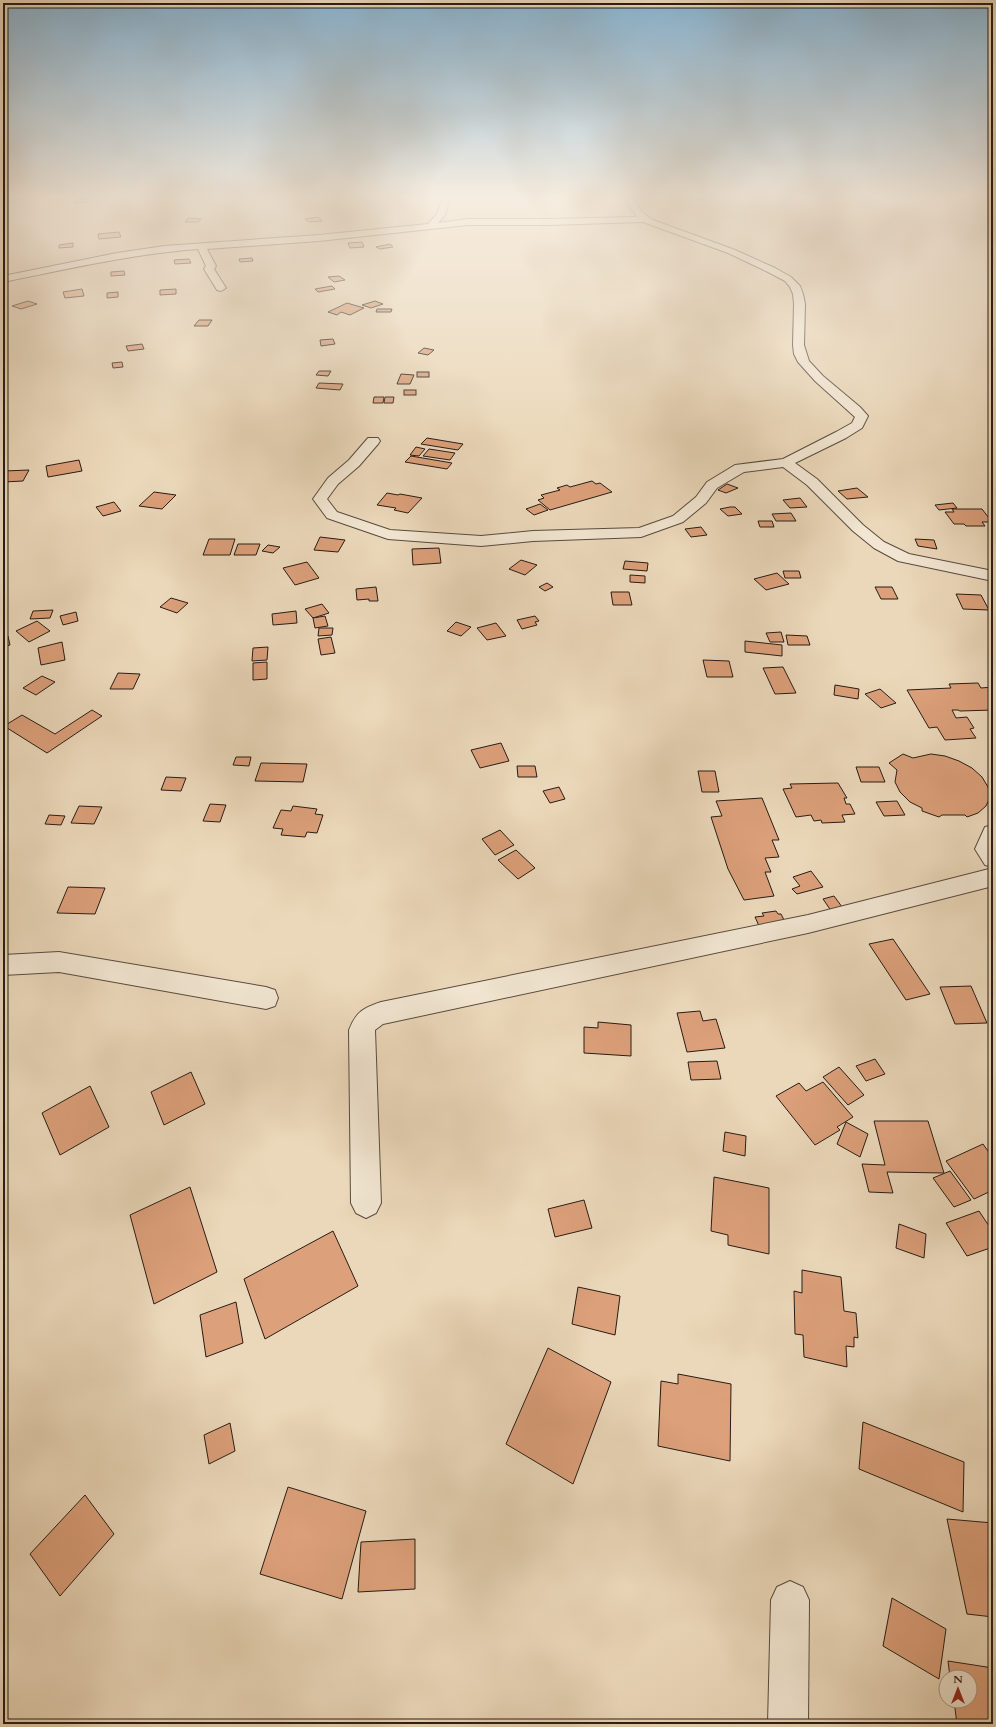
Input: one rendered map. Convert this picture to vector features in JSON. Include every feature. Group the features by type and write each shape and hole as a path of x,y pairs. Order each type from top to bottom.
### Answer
{"street":[{"path":"3,279 20,276"},
{"path":"213,276 221,288"},
{"path":"373,441 354,463 333,481 320,499 332,515 388,534 481,541 532,536 641,532 678,520 701,500 712,485 740,468 786,463 841,435 857,425 862,416 812,371 801,356 797,338 800,307 796,290 790,281 783,276"},
{"path":"786,463 812,482 858,528 879,545 904,558 993,576"},
{"path":"993,833 986,848 993,859"},
{"path":"366,1203 362,1030 364,1023 371,1017 389,1011 808,924 993,877"},
{"path":"3,965 59,962 266,998"},
{"path":"788,1724 790,1600"}],"building":[{"path":"339,276 345,280 334,282 328,277"},
{"path":"332,286 335,289 318,292 315,289"},
{"path":"82,289 84,296 65,298 63,292"},
{"path":"176,289 176,294 160,295 160,290"},
{"path":"118,292 118,297 107,298 107,293"},
{"path":"28,301 37,304 21,309 12,306"},
{"path":"375,301 383,304 371,308 362,305"},
{"path":"347,303 364,308 350,315 341,312 337,315 328,312"},
{"path":"377,309 392,309 391,312 376,312"},
{"path":"199,320 212,320 208,326 194,326"},
{"path":"333,339 335,344 321,346 320,340"},
{"path":"142,344 144,349 128,351 126,346"},
{"path":"424,348 434,350 428,355 418,353"},
{"path":"122,362 123,367 113,368 112,363"},
{"path":"319,371 331,371 328,376 316,375"},
{"path":"417,372 429,372 429,377 417,377"},
{"path":"401,374 414,375 410,384 397,384"},
{"path":"319,383 343,384 340,390 316,388"},
{"path":"404,390 416,390 416,395 404,395"},
{"path":"374,397 384,397 383,403 373,403"},
{"path":"385,397 394,397 393,403 384,403"},
{"path":"427,438 463,444 458,450 421,444"},
{"path":"416,447 425,449 419,456 410,455"},
{"path":"429,449 455,453 450,460 423,456"},
{"path":"411,456 452,463 447,469 405,462"},
{"path":"79,460 82,471 48,477 46,466"},
{"path":"29,470 23,481 3,482 4,471"},
{"path":"592,481 596,484 600,483 612,492 550,510 538,500 544,498 541,495 560,490 557,488 567,485 570,487"},
{"path":"727,484 738,488 726,493 718,490"},
{"path":"857,488 868,497 847,499 838,491"},
{"path":"154,492 176,495 162,509 139,506"},
{"path":"387,493 422,498 408,513 394,510 396,508 377,505"},
{"path":"800,498 807,507 790,508 783,500"},
{"path":"114,502 121,511 103,516 96,507"},
{"path":"953,503 957,508 939,510 935,505"},
{"path":"540,504 548,510 534,515 526,509"},
{"path":"735,507 742,514 728,516 720,509"},
{"path":"952,509 982,509 992,522 982,522 985,526 966,526 964,524 954,524 945,512 954,512"},
{"path":"791,513 796,521 776,521 772,514"},
{"path":"758,521 772,521 774,527 760,527"},
{"path":"701,527 707,535 691,537 685,529"},
{"path":"320,537 345,540 338,552 314,550"},
{"path":"209,539 235,539 230,555 203,555"},
{"path":"915,539 934,540 937,549 918,546"},
{"path":"238,544 260,544 256,555 234,555"},
{"path":"268,545 280,547 273,553 262,551"},
{"path":"439,548 441,563 413,565 412,549"},
{"path":"521,560 537,565 525,575 509,569"},
{"path":"625,561 648,563 647,571 623,569"},
{"path":"307,562 319,578 295,585 283,568"},
{"path":"783,571 799,571 801,578 785,578"},
{"path":"777,573 789,584 766,590 754,579"},
{"path":"630,575 645,576 645,583 630,582"},
{"path":"547,583 553,587 545,591 539,587"},
{"path":"376,587 378,601 369,601 369,599 357,600 356,589"},
{"path":"875,587 892,587 898,599 881,599"},
{"path":"611,592 629,592 632,605 613,605"},
{"path":"956,594 981,595 989,610 963,609"},
{"path":"171,598 188,603 177,613 160,607"},
{"path":"322,604 329,613 313,618 305,609"},
{"path":"53,610 50,618 30,619 33,611"},
{"path":"296,611 297,623 273,625 272,614"},
{"path":"76,612 78,621 63,625 60,616"},
{"path":"325,616 328,626 315,628 313,618"},
{"path":"535,616 539,621 535,622 537,625 522,629 517,620"},
{"path":"37,621 50,631 29,642 16,631"},
{"path":"456,622 471,627 461,636 447,631"},
{"path":"496,623 506,636 487,640 477,628"},
{"path":"319,628 333,628 332,635 318,636"},
{"path":"781,632 784,642 770,642 766,633"},
{"path":"786,635 807,636 810,645 788,645"},
{"path":"8,636 10,645 3,647 3,638"},
{"path":"331,637 335,653 321,655 318,639"},
{"path":"745,641 782,645 782,656 745,652"},
{"path":"62,642 65,660 41,665 38,648"},
{"path":"268,647 267,660 252,661 253,648"},
{"path":"703,660 729,661 733,677 707,677"},
{"path":"267,662 267,679 253,680 253,663"},
{"path":"783,667 796,693 775,694 763,668"},
{"path":"118,673 140,674 133,689 110,689"},
{"path":"42,676 55,682 36,695 23,688"},
{"path":"978,683 981,688 993,687 993,710 952,710 956,718 967,717 974,728 970,729 976,738 945,740 937,727 929,728 907,690 951,688 949,684"},
{"path":"835,685 859,689 858,699 834,695"},
{"path":"880,689 896,703 881,708 865,694"},
{"path":"92,710 102,716 47,753 4,726 22,715 55,734"},
{"path":"501,743 509,761 480,768 471,750"},
{"path":"903,754 913,758 931,754 945,756 972,768 982,777 988,787 990,797 986,806 978,813 967,817 965,815 942,815 939,817 922,811 922,808 910,802 900,792 895,782 897,770 889,763"},
{"path":"236,757 251,757 249,766 233,765"},
{"path":"261,763 307,764 303,782 255,781"},
{"path":"517,766 535,766 537,777 518,777"},
{"path":"856,767 879,767 885,782 861,782"},
{"path":"698,771 715,771 719,792 702,792"},
{"path":"166,777 186,778 181,791 161,790"},
{"path":"838,783 847,798 844,798 846,804 850,804 855,814 842,815 845,822 822,823 821,820 814,821 811,815 796,817 783,789 792,788 790,784"},
{"path":"559,787 565,799 550,803 543,791"},
{"path":"762,798 779,840 772,840 779,857 765,858 771,872 765,872 774,896 744,900 728,869 711,817 722,816 716,801"},
{"path":"897,801 905,815 884,816 876,802"},
{"path":"210,804 226,805 220,822 203,821"},
{"path":"79,806 102,807 94,824 71,823"},
{"path":"293,806 317,809 315,814 323,815 317,833 307,832 305,837 281,835 283,829 273,828 281,810 291,811"},
{"path":"49,815 65,816 61,825 45,824"},
{"path":"500,830 514,845 495,855 482,839"},
{"path":"516,850 535,868 518,879 498,860"},
{"path":"811,871 823,887 797,894 792,889 800,886 793,877"},
{"path":"68,887 105,888 95,914 57,913"},
{"path":"834,896 845,911 834,915 823,899"},
{"path":"776,911 778,914 781,914 786,924 760,928 755,917 764,916 762,913"},
{"path":"893,939 930,994 906,1000 869,944"},
{"path":"971,986 987,1023 955,1024 940,987"},
{"path":"700,1011 703,1021 716,1019 725,1048 687,1052 677,1013"},
{"path":"598,1022 631,1025 631,1056 584,1053 584,1027 598,1028"},
{"path":"875,1059 885,1074 866,1081 856,1066"},
{"path":"717,1061 721,1079 691,1080 688,1062"},
{"path":"839,1067 864,1095 848,1105 823,1077"},
{"path":"191,1072 205,1104 164,1125 151,1092"},
{"path":"823,1082 853,1117 837,1127 840,1130 815,1145 776,1096 799,1083 806,1091"},
{"path":"90,1086 109,1127 60,1155 42,1113"},
{"path":"874,1121 928,1121 944,1173 887,1172 893,1193 869,1192 862,1164 885,1165"},
{"path":"846,1122 868,1134 860,1157 837,1144"},
{"path":"725,1132 746,1136 745,1156 723,1151"},
{"path":"983,1144 993,1158 993,1190 974,1199 946,1161"},
{"path":"950,1171 971,1200 954,1207 933,1178"},
{"path":"714,1177 769,1188 769,1254 728,1245 728,1235 711,1231"},
{"path":"190,1187 217,1272 154,1304 130,1215"},
{"path":"584,1200 592,1228 555,1237 548,1209"},
{"path":"979,1211 993,1232 993,1247 967,1256 946,1223"},
{"path":"899,1224 926,1234 924,1258 896,1248"},
{"path":"333,1231 358,1286 265,1339 244,1279"},
{"path":"802,1270 841,1277 844,1311 856,1313 858,1338 854,1337 854,1347 846,1346 847,1367 804,1357 803,1335 795,1334 794,1291 802,1293"},
{"path":"578,1287 620,1296 615,1335 572,1324"},
{"path":"236,1302 243,1343 206,1357 200,1315"},
{"path":"548,1348 611,1382 573,1484 506,1444"},
{"path":"678,1374 731,1384 730,1461 658,1446 661,1381 678,1384"},
{"path":"863,1422 964,1462 963,1512 859,1469"},
{"path":"230,1423 235,1451 209,1464 204,1435"},
{"path":"288,1487 366,1511 342,1599 260,1574"},
{"path":"85,1495 114,1534 60,1596 30,1554"},
{"path":"947,1519 993,1523 993,1617 967,1614"},
{"path":"415,1539 415,1589 358,1592 361,1542"},
{"path":"892,1598 946,1629 940,1669 938,1669 938,1678 883,1646"},
{"path":"948,1661 993,1668 993,1724 957,1724 955,1709 978,1709 978,1669 949,1669"}]}
